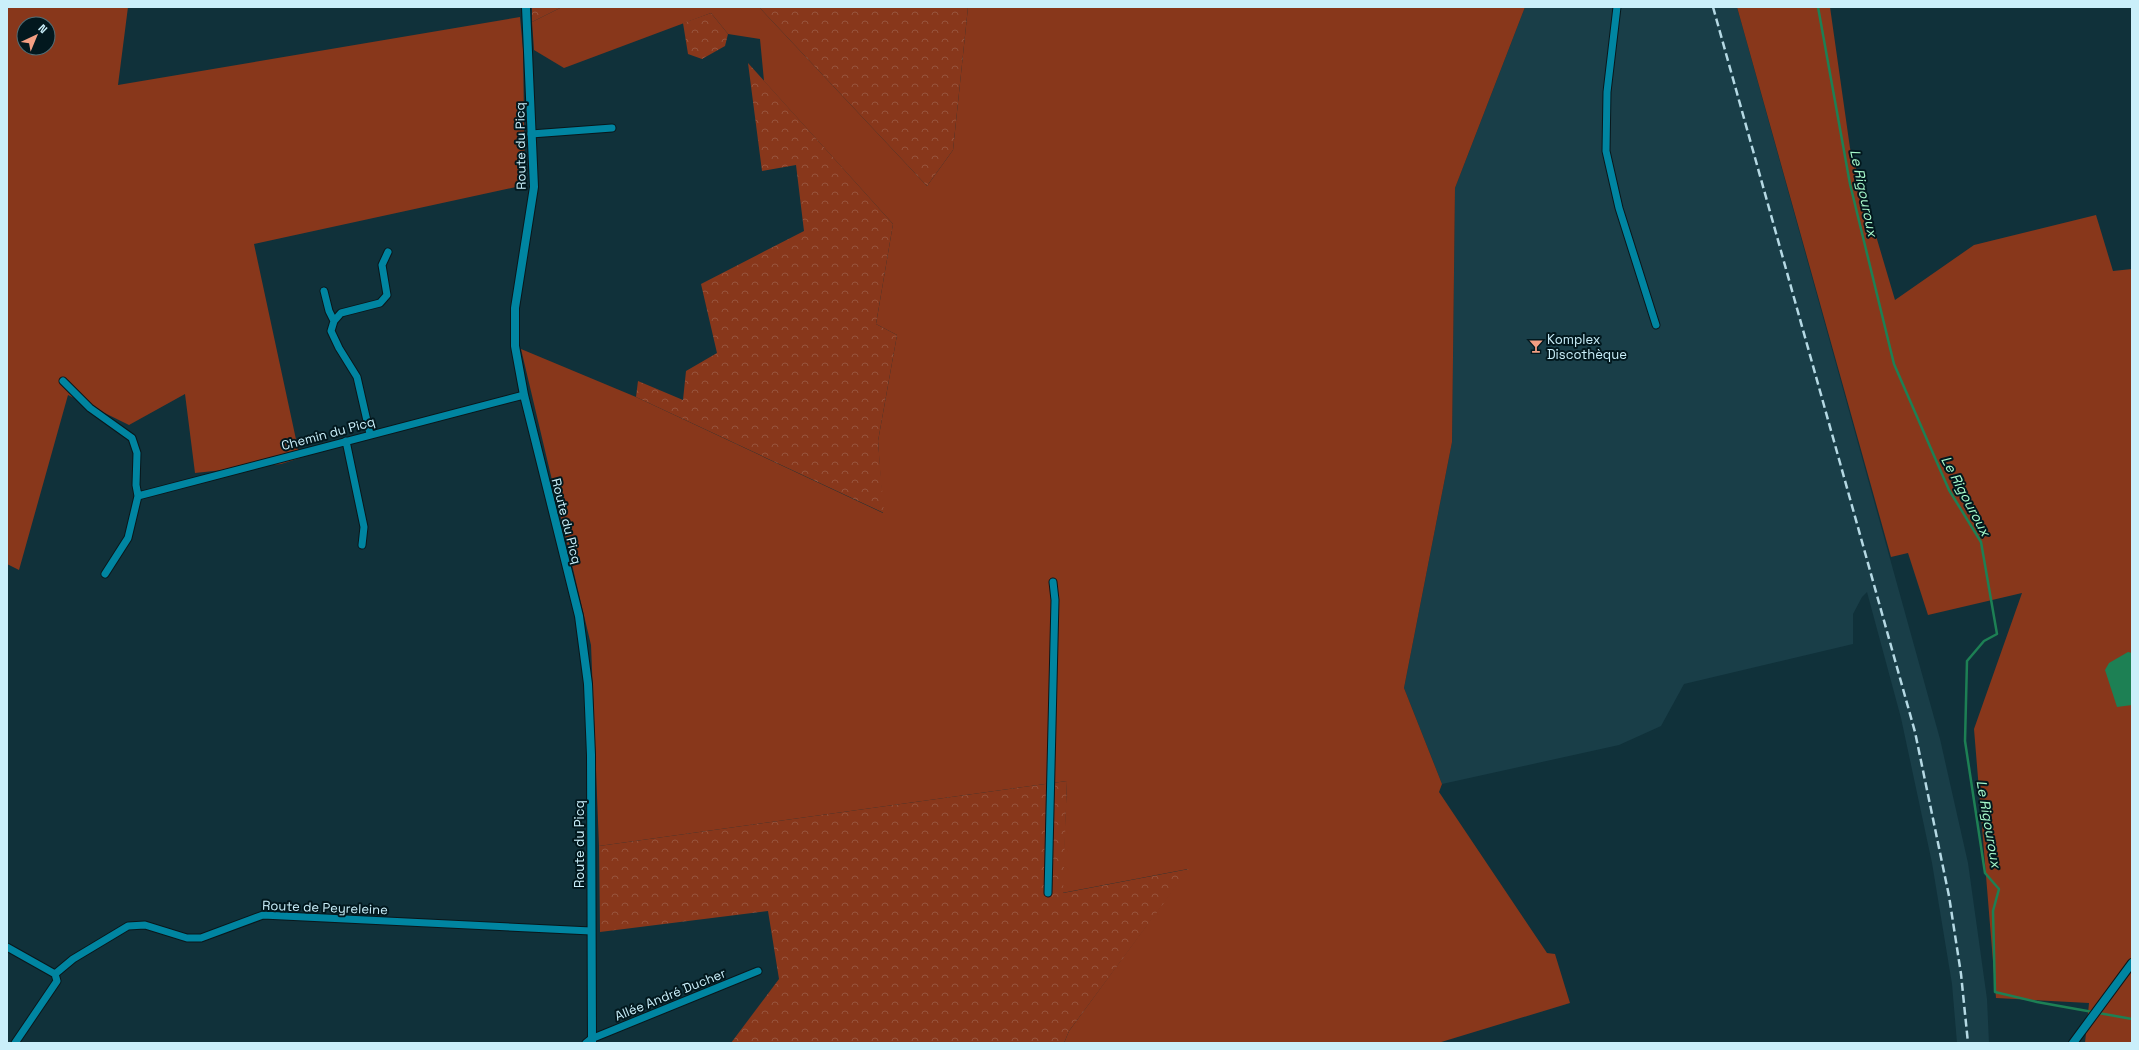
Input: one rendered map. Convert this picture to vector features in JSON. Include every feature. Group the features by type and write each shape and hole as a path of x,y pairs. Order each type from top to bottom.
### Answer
{"street":[{"name":"Route du Picq","path":"526,7 534,186 515,308 514,334 524,395 579,616 584,651 591,755 591,930 589,1042"},
{"path":"1617,7 1607,92 1606,151 1619,208 1656,325"},
{"path":"531,134 612,128"},
{"path":"370,434 357,377 339,348 331,331 334,321 341,313 380,302 387,295 382,265 388,252"},
{"path":"324,291 329,311 334,321"},
{"path":"64,381 90,408 132,438 137,453 136,485 138,496 128,538 105,574"},
{"name":"Chemin du Picq","path":"138,496 370,434 524,395"},
{"path":"346,441 364,527 362,545"},
{"path":"1048,893 1056,600 1053,582"},
{"name":"Route de Peyreleine","path":"55,974 73,959 128,926 145,925 187,938 201,938 263,915 591,930"},
{"path":"7,947 55,974 58,980 15,1043"},
{"path":"2073,1043 2132,963"},
{"name":"Allée André Ducher","path":"589,1042 758,972"}],"shaded area":[{"path":"1525,7 1737,7 1940,739 1968,863 1987,999 1989,1043 1957,1043 1952,984 1932,863 1901,718 1867,592 1862,597 1853,614 1853,644 1684,684 1661,726 1619,745 1442,784 1404,688 1452,442 1455,188"},
{"path":"2128,652 2132,653 2132,705 2117,707 2105,670 2109,663"}],"green space":[{"path":"7,7 128,7 118,85 520,17 523,49 525,185 254,244 300,458 281,464 195,473 185,394 129,425 68,395 19,570 7,564"},
{"path":"532,7 562,7 532,22"},
{"path":"562,7 759,7 927,186 953,150 968,7 1525,7 1455,188 1452,442 1404,688 1442,784 1439,792 1547,953 1555,954 1570,1003 1438,1043 1064,1043 1069,1031 1188,869 1062,893 1067,781 599,846 591,645 521,349 636,397 883,513 878,441 897,335 876,324 893,224 764,81 760,39 728,34 711,13 564,68 534,50 532,22"},
{"path":"759,7 968,7 953,150 927,186"},
{"path":"1737,7 1830,7 1850,148 1895,300 1974,245 2096,215 2113,271 2132,269 2132,1043 2085,1043 2089,1003 1996,998 1974,729 2022,593 1928,615 1908,553 1891,557"},
{"path":"711,13 728,34 725,46 702,59 688,54 683,23"},
{"path":"748,63 893,224 876,324 897,335 878,441 884,513 636,397 638,381 683,400 686,371 717,353 701,284 804,231 796,165 762,171"},
{"path":"1067,781 1063,893 1189,869 1069,1031 1064,1043 731,1043 779,979 768,911 600,932 599,846"}],"waterway":[{"name":"Le Rigouroux","path":"1818,7 1850,184 1894,364 1949,490 1981,542 1997,634 1984,641 1967,661 1965,741 1985,873 1999,889 1993,911 1995,992 2037,1002 2132,1019"}],"railway":[{"path":"1713,7 1915,732 1949,896 1961,974 1968,1043"}],"place":[{"name":"Komplex Discothèque","path":"1536,346"}]}
